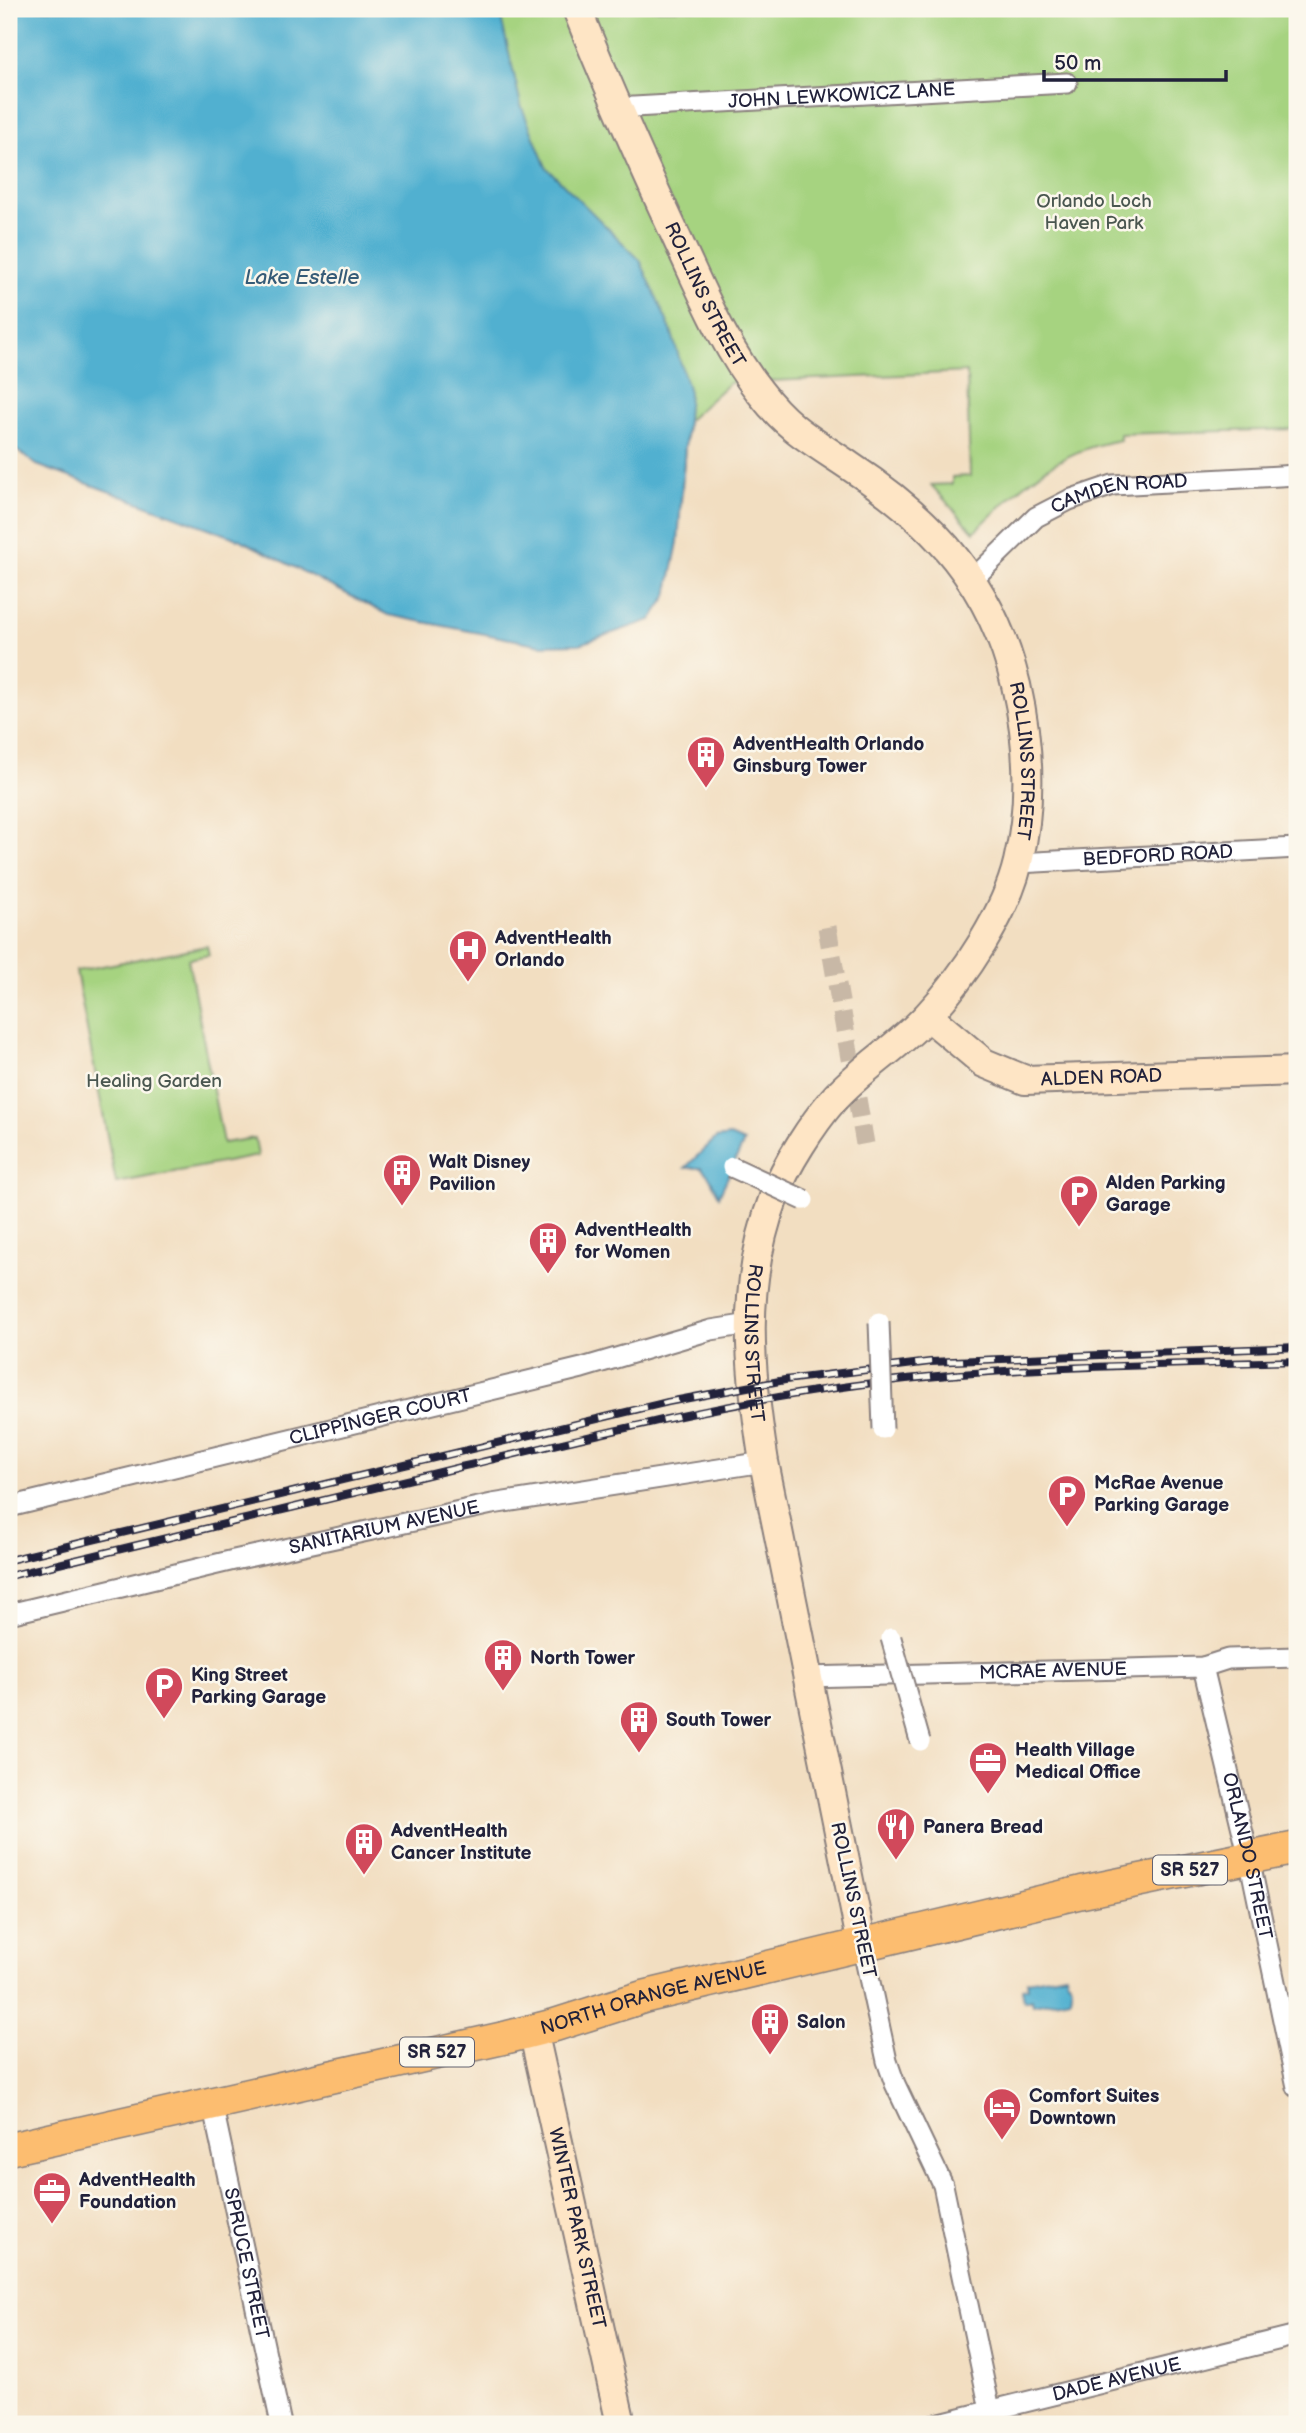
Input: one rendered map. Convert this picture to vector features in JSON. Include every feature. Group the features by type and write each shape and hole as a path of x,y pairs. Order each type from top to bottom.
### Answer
{"main road":[{"name":"NORTH ORANGE AVENUE","path":"9,2149 533,2031 643,1997 1082,1892 1297,1848"}],"street":[{"name":"ROLLINS STREET","path":"577,9 617,108 701,291 738,361 783,420 802,436 906,506 940,538 972,580 997,625 1016,684 1026,742 1028,787 1017,863 1002,904 973,960 928,1016 833,1099 804,1139 775,1191 755,1260 750,1295 754,1401 764,1462 862,1945 887,2061 895,2084 943,2185 992,2418"},
{"name":"JOHN LEWKOWICZ LANE","path":"617,108 1067,83"},
{"name":"CAMDEN ROAD","path":"972,580 1035,517 1069,500 1113,485 1297,475"},
{"name":"BEDFORD ROAD","path":"1017,863 1297,848"},
{"name":"ALDEN ROAD","path":"928,1016 984,1063 1025,1080 1297,1071"},
{"path":"732,1167 804,1200"},
{"path":"879,1322 883,1429"},
{"name":"CLIPPINGER COURT","path":"9,1507 582,1368 711,1330 750,1324"},
{"name":"SANITARIUM AVENUE","path":"9,1614 234,1560 492,1504 764,1462"},
{"path":"891,1638 920,1741"},
{"name":"MCRAE AVENUE","path":"806,1676 1203,1667 1228,1659 1297,1657"},
{"name":"ORLANDO STREET","path":"1203,1667 1249,1858 1297,2087"},
{"name":"WINTER PARK STREET","path":"533,2031 621,2424"},
{"name":"SPRUCE STREET","path":"212,2103 281,2424"},
{"name":"DADE AVENUE","path":"936,2424 992,2418 1297,2335"}],"green space":[{"name":"Orlando Loch Haven Park","path":"434,9 1297,9 1297,429 1120,434 1120,440 1075,453 1039,474 974,532 931,485 952,484 952,477 970,476 967,372 729,383 687,421 681,498"},
{"name":"Healing Garden","path":"207,946 209,955 188,959 223,1143 255,1138 258,1156 116,1183 76,971"}],"water":[{"name":"Lake Estelle","path":"9,9 499,9 521,105 546,167 640,260 671,330 689,392 678,542 667,596 651,620 580,644 541,645 388,615 241,540 37,465 9,445"},
{"path":"730,1136 744,1142 719,1196 709,1176 701,1168 685,1168 716,1138"},
{"path":"1066,1974 1072,1984 1070,1998 1033,2005 1032,1999 1024,2001 1022,1988 1028,1987 1027,1981"}],"tunnel":[{"path":"827,927 865,1144"}],"railway":[{"path":"9,1560 668,1402 785,1380 930,1362 1297,1347"},
{"path":"9,1576 603,1433 800,1393 906,1379 1017,1370 1297,1361"}],"place":[{"name":"AdventHealth Orlando Ginsburg Tower","path":"706,789"},
{"name":"AdventHealth Orlando","path":"468,983"},
{"name":"Walt Disney Pavilion","path":"402,1207"},
{"name":"Alden Parking Garage","path":"1079,1228"},
{"name":"AdventHealth for Women","path":"548,1275"},
{"name":"McRae Avenue Parking Garage","path":"1067,1528"},
{"name":"North Tower","path":"503,1692"},
{"name":"King Street Parking Garage","path":"164,1720"},
{"name":"South Tower","path":"639,1754"},
{"name":"Health Village Medical Office","path":"988,1795"},
{"name":"Panera Bread","path":"896,1861"},
{"name":"AdventHealth Cancer Institute","path":"364,1876"},
{"name":"Salon","path":"770,2056"},
{"name":"Comfort Suites Downtown","path":"1002,2141"},
{"name":"AdventHealth Foundation","path":"52,2225"}]}
